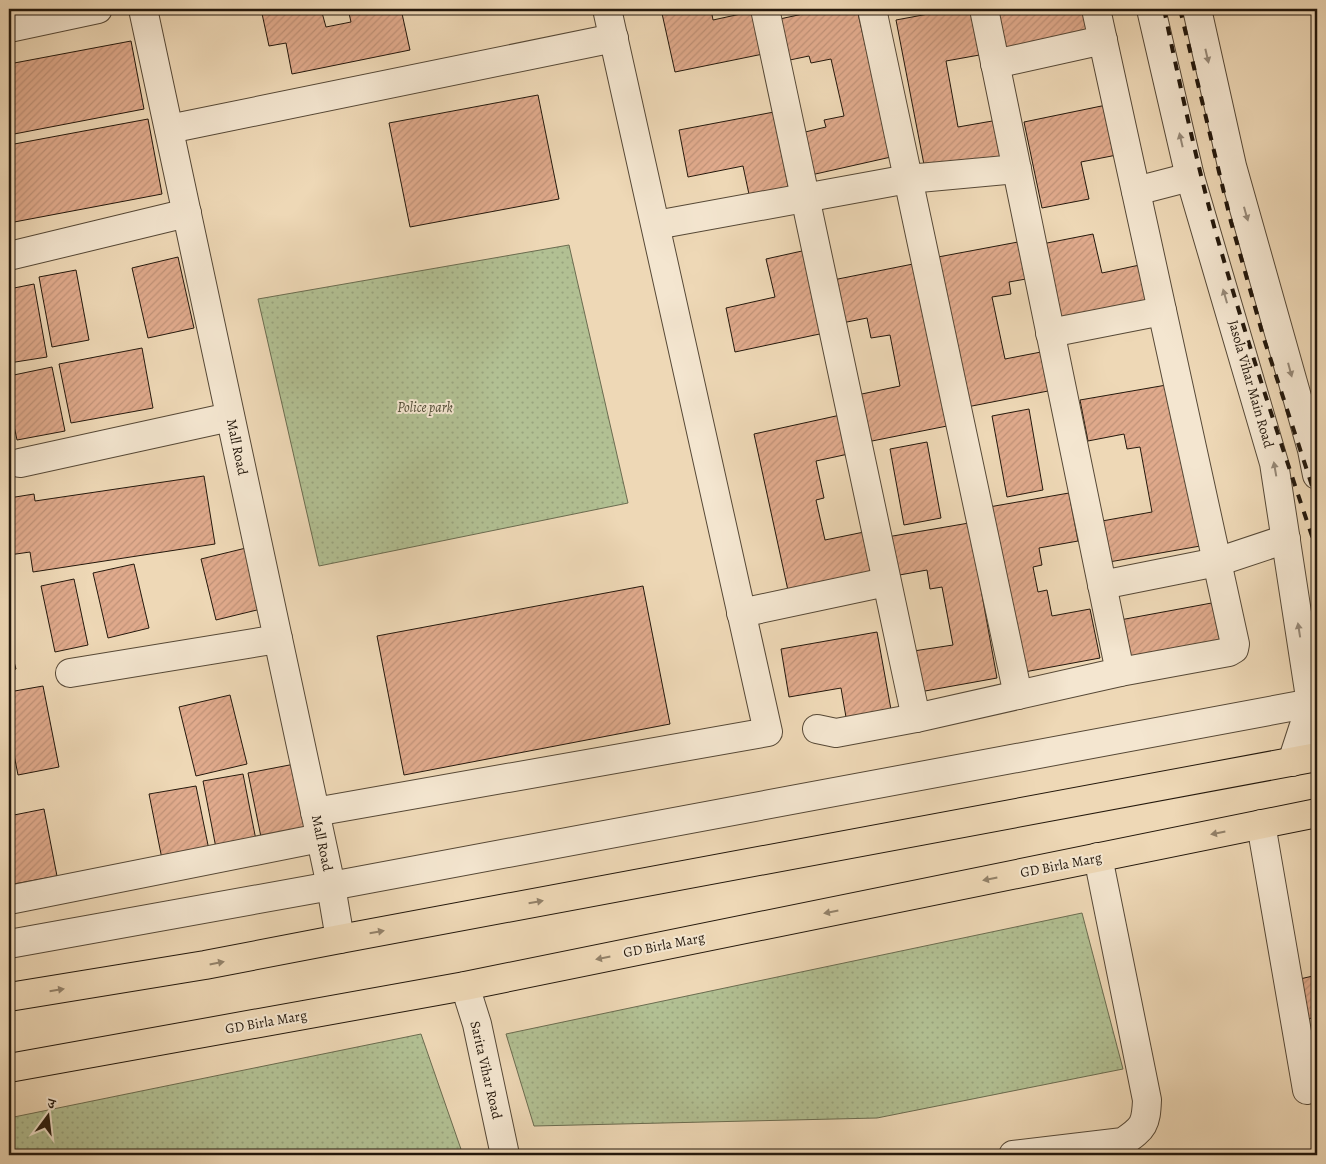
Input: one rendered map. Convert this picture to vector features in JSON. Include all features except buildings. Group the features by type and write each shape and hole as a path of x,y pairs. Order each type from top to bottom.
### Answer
{"main road":[{"path":"9,997 205,965 1304,760"},
{"name":"GD Birla Marg","path":"9,1068 465,986 1317,813"}],"street":[{"path":"9,28 98,9"},
{"name":"Mall Road","path":"143,9 331,886 340,939"},
{"path":"9,900 318,825 768,732 607,9"},
{"path":"765,9 916,718"},
{"path":"872,9 1018,695"},
{"path":"984,9 1120,672"},
{"path":"817,729 836,733 916,718 1120,672 1229,652 1234,649 1235,644 1096,9"},
{"name":"Jasola Vihar Main Road","path":"1151,9 1190,177 1274,463 1314,703 1304,760"},
{"path":"1197,9 1232,166 1312,450 1317,475"},
{"path":"169,129 614,38"},
{"path":"995,64 1103,40"},
{"path":"656,225 908,179 1017,169"},
{"path":"1136,191 1190,177"},
{"path":"9,256 187,213"},
{"path":"1050,333 1162,311"},
{"path":"20,462 230,417"},
{"path":"1102,585 1217,562 1286,539"},
{"path":"741,614 886,582"},
{"path":"70,673 278,638"},
{"path":"9,944 1314,703"},
{"path":"1261,824 1308,1090"},
{"path":"1014,1155 1123,1142 1138,1132 1146,1118 1147,1100 1098,857"},
{"name":"Sarita Vihar Road","path":"465,986 477,1024 505,1155"}],"green space":[{"name":"Police park","path":"569,245 628,503 319,566 258,299"},
{"path":"1082,913 1123,1069 877,1118 534,1126 506,1034"},
{"path":"421,1034 463,1155 9,1155 9,1118"}],"railway":[{"path":"1164,9 1200,172 1214,226 1251,349 1317,551"},
{"path":"1180,9 1231,222 1264,339 1317,501"}]}
